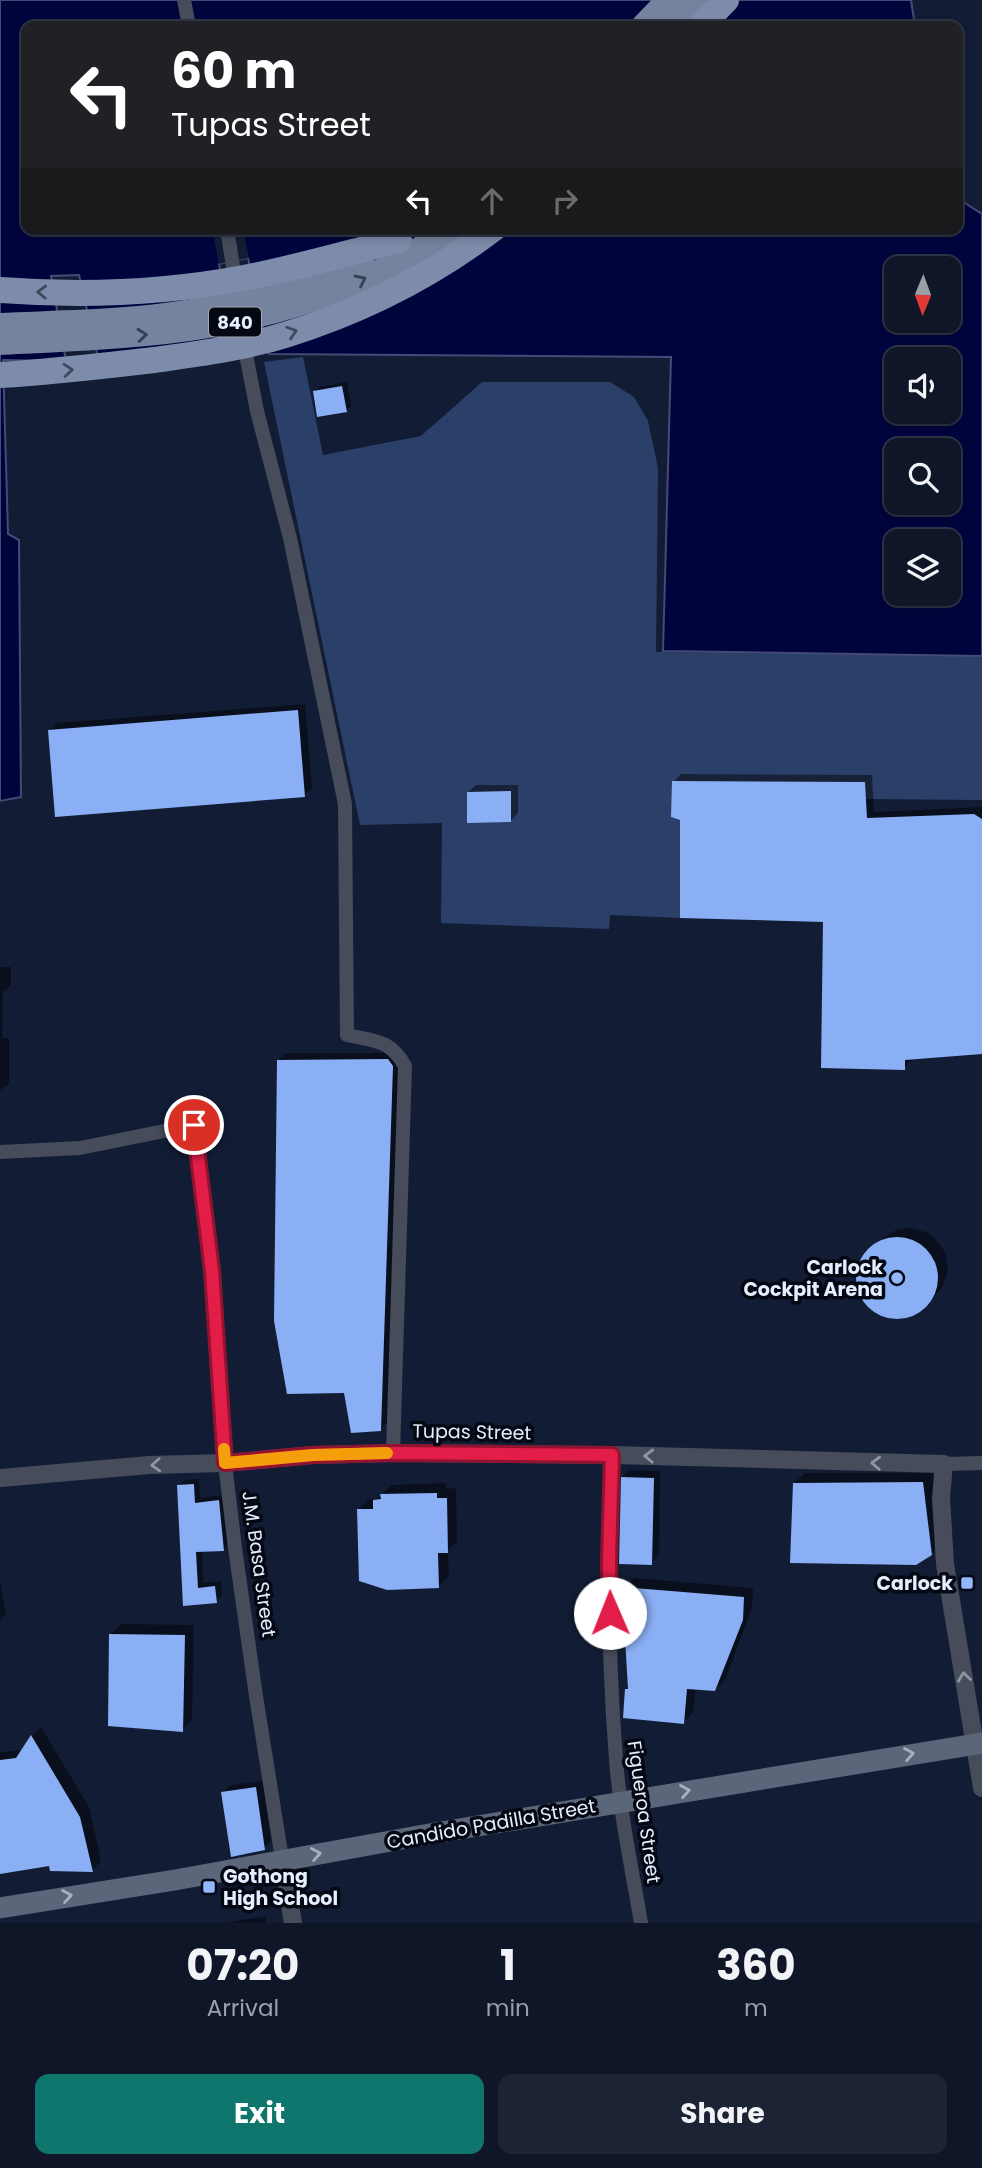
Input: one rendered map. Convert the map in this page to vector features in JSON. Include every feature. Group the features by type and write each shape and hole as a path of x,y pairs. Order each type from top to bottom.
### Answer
{"highway":[{"path":"648,21 668,0"},
{"path":"674,21 695,0"},
{"path":"706,21 726,0"},
{"path":"0,290 40,293 109,292 187,286 275,271 403,235"},
{"name":"840","path":"0,325 154,316 240,302 333,271 405,235"},
{"name":"840","path":"0,343 142,335 231,323 338,291 402,259 442,235"},
{"path":"0,375 109,366 196,354 282,336 359,307 412,281 484,235"}],"main road":[{"name":"Candido Padilla Street","path":"0,1908 978,1743"}],"street":[{"path":"184,0 188,21"},
{"path":"228,235 246,363 290,538 345,804 346,1035 386,1044 398,1053 405,1066 393,1453"},
{"name":"J.M. Basa Street","path":"0,1152 79,1148 194,1125 212,1271 225,1463 256,1696 293,1923"},
{"name":"Tupas Street","path":"0,1478 149,1465 393,1453 612,1455 944,1464"},
{"name":"Figueroa Street","path":"612,1455 609,1561 616,1760 641,1923"},
{"path":"982,1463 944,1464 941,1498 945,1564 978,1743 982,1788"}],"shaded area":[{"path":"0,0 911,0 914,21 21,21 21,235 963,235 963,202 982,214 982,656 663,651 671,357 269,354 248,258 219,264 234,354 99,362 79,275 51,276 66,361 3,360 8,534 19,540 21,797 0,801"},
{"path":"303,357 323,455 421,436 482,382 610,382 634,397 648,421 658,468 656,652 982,656 982,800 866,799 864,782 673,781 671,817 680,820 680,918 610,915 609,929 441,923 442,823 360,825 264,362"}],"pier":[{"path":"213,235 244,235 249,258 219,264"}],"building":[{"path":"342,386 347,412 317,417 313,391"},
{"path":"298,710 305,797 55,817 48,730"},
{"path":"672,781 865,782 867,818 974,814 982,819 982,1054 905,1060 905,1070 821,1068 823,922 680,918 680,820 671,817"},
{"path":"511,791 511,822 467,823 467,792"},
{"path":"388,1059 393,1066 381,1431 351,1433 344,1393 287,1394 274,1321 277,1060"},
{"name":"Carlock Cockpit Arena","path":"897,1237 913,1240 926,1249 935,1262 938,1278 935,1294 926,1307 913,1316 897,1319 881,1316 868,1307 859,1294 856,1278 859,1262 868,1249 881,1240"},
{"path":"621,1477 654,1478 652,1565 619,1564"},
{"path":"923,1482 932,1555 916,1565 790,1563 793,1483"},
{"path":"194,1484 195,1503 219,1500 224,1551 196,1552 198,1588 215,1586 217,1603 183,1606 177,1485"},
{"path":"437,1493 437,1498 447,1498 448,1553 438,1553 439,1588 387,1590 359,1581 357,1509 373,1509 373,1500 381,1499 380,1494"},
{"path":"622,1587 744,1597 743,1620 715,1691 687,1689 684,1724 623,1718 625,1689 628,1689"},
{"path":"109,1634 185,1635 183,1732 108,1726"},
{"path":"31,1735 80,1817 93,1872 50,1871 49,1866 0,1874 0,1760 16,1758"},
{"path":"256,1787 265,1850 231,1857 221,1792"}],"slow traffic":[{"path":"224,1449 225,1463 313,1455 387,1453"}],"place":[{"name":"Carlock Cockpit Arena","path":"897,1278"},
{"name":"Carlock","path":"967,1583"},
{"name":"Gothong High School","path":"209,1887"}],"route":[{"path":"194,1125 212,1271 225,1463 313,1455 393,1453 612,1455 610,1613"}]}
